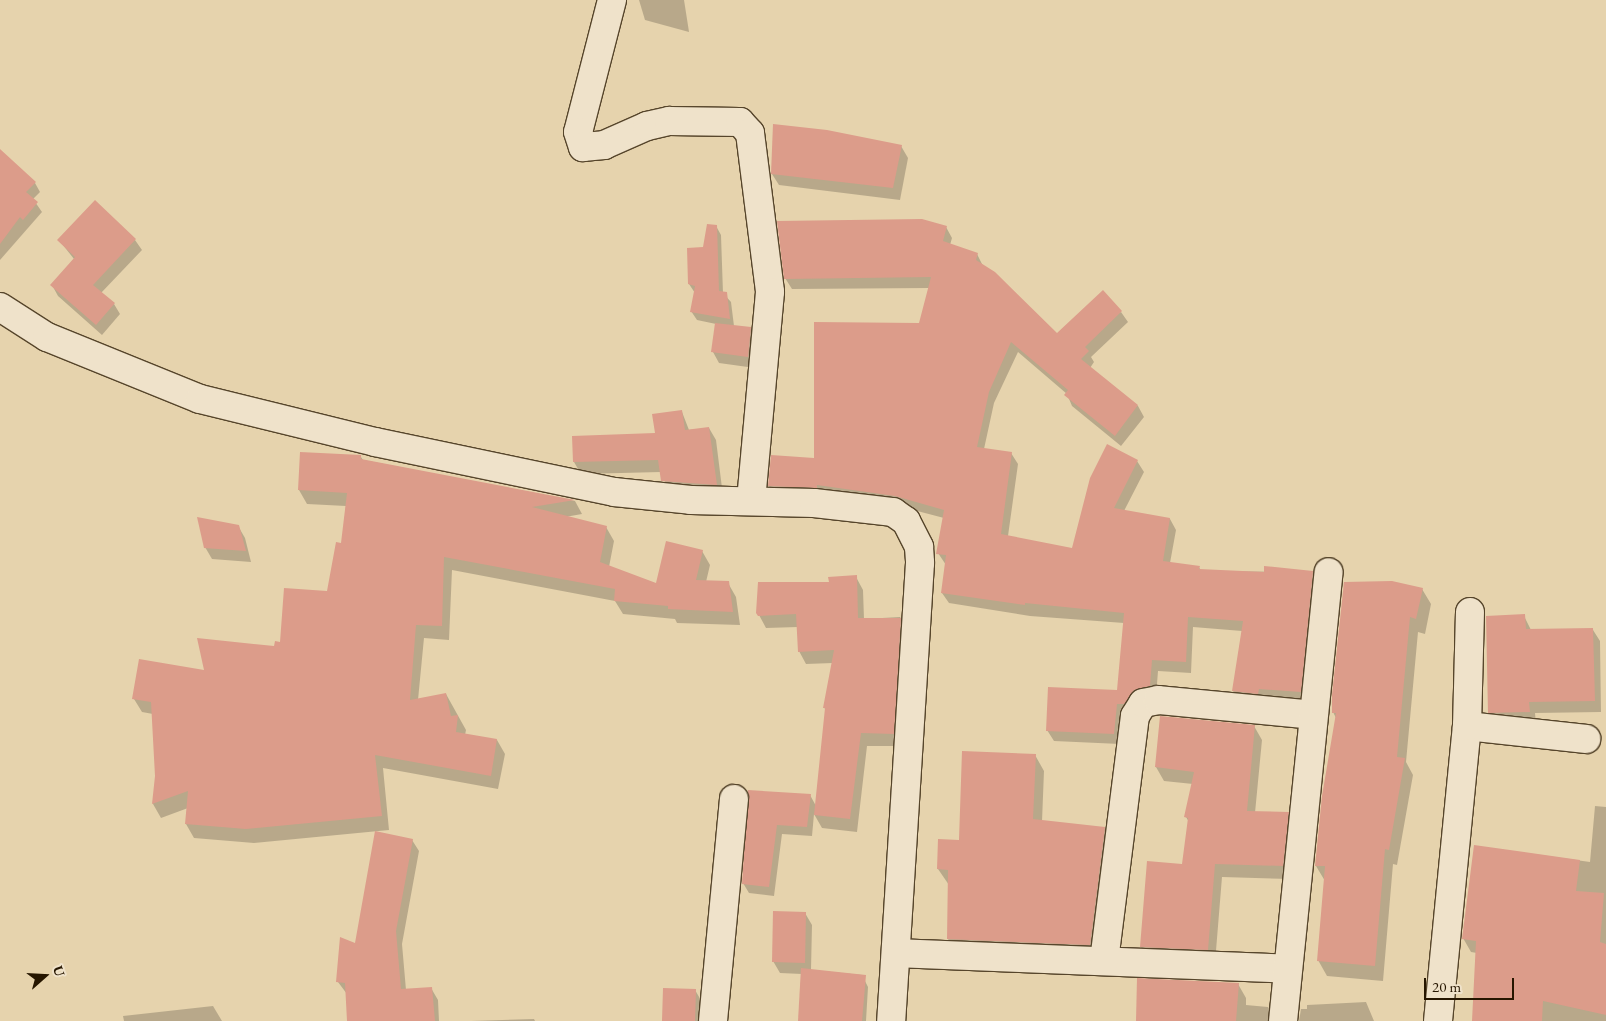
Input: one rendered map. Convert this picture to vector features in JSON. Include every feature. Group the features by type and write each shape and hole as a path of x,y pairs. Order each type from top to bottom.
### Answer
{"street":[{"path":"612,0 578,132 582,147 604,145 647,126 669,122 740,122 750,133 770,292 751,499"},
{"path":"0,307 47,337 209,401 375,442 614,492 691,500 751,499 894,512 914,532 919,546 891,1021"},
{"path":"1283,1021 1329,572"},
{"path":"1438,1021 1467,726 1470,612"},
{"path":"1104,962 1136,716 1143,703 1158,700 1313,715"},
{"path":"1467,726 1586,739"},
{"path":"713,1021 734,798"},
{"path":"896,952 1288,969"}],"building":[{"path":"773,124 827,130 902,145 893,188 771,174"},
{"path":"0,149 36,182 26,192 38,202 23,220 20,217 0,244"},
{"path":"95,200 136,239 93,285 115,303 96,325 50,285 75,257 57,240"},
{"path":"922,219 947,226 943,241 978,253 976,260 995,272 1057,333 1103,290 1122,311 1085,347 1089,351 1081,359 1138,405 1115,436 1064,395 1068,390 1011,342 989,392 977,447 1012,452 1001,534 1072,548 1090,478 1107,444 1138,460 1114,508 1170,518 1163,561 1200,566 1199,569 1264,572 1264,566 1313,571 1301,692 1259,689 1258,694 1232,691 1243,621 1188,617 1186,662 1152,660 1150,686 1134,690 1124,704 1117,704 1114,734 1046,731 1048,687 1117,690 1124,613 1025,603 1025,605 941,593 946,555 936,554 944,510 895,496 817,485 817,488 768,486 771,455 814,458 814,322 919,323 931,277 784,279 777,221"},
{"path":"707,224 717,225 719,291 727,292 730,319 690,312 695,286 688,284 687,248 703,247"},
{"path":"715,323 751,327 748,357 711,352"},
{"path":"682,410 685,430 709,427 717,485 661,481 658,460 573,462 572,436 655,433 652,414"},
{"path":"300,452 361,455 361,459 575,500 532,507 607,526 600,562 656,583 666,541 703,550 696,580 729,581 733,612 668,609 668,606 614,601 615,589 444,557 442,626 416,625 410,700 446,693 451,716 458,715 456,732 497,739 491,776 375,755 382,816 246,829 185,824 188,791 152,804 155,776 151,702 132,699 139,659 204,670 197,638 274,646 275,641 280,642 284,588 327,591 336,542 341,543 347,493 298,490"},
{"path":"197,517 239,525 246,551 204,548"},
{"path":"857,575 858,618 901,618 894,734 861,733 850,819 814,815 825,708 823,708 834,650 798,652 796,614 758,616 756,613 758,582 829,582 828,577"},
{"path":"1392,581 1423,588 1416,619 1410,617 1397,757 1405,758 1389,850 1385,849 1375,966 1317,961 1325,866 1315,866 1322,796 1336,713 1332,713 1332,695 1344,582"},
{"path":"1525,614 1526,629 1593,628 1595,701 1529,702 1530,712 1488,713 1486,616"},
{"path":"1160,716 1255,725 1247,811 1289,812 1283,866 1215,864 1208,950 1140,947 1147,861 1182,864 1188,818 1184,817 1194,772 1155,767"},
{"path":"962,751 1036,754 1033,819 1105,827 1090,945 947,939 948,870 937,869 938,839 959,840"},
{"path":"748,790 811,794 807,827 777,825 769,887 742,884"},
{"path":"375,831 413,839 396,931 401,989 432,987 435,1021 347,1021 345,983 336,982 340,937 355,943"},
{"path":"1474,845 1580,860 1576,891 1604,893 1600,942 1606,944 1606,1015 1543,1001 1542,1021 1472,1021 1476,941 1462,939"},
{"path":"773,911 806,912 805,963 772,962"},
{"path":"801,968 866,975 862,1021 798,1021"},
{"path":"1137,978 1239,983 1236,1021 1136,1021"},
{"path":"663,988 696,989 695,1021 662,1021"}]}
